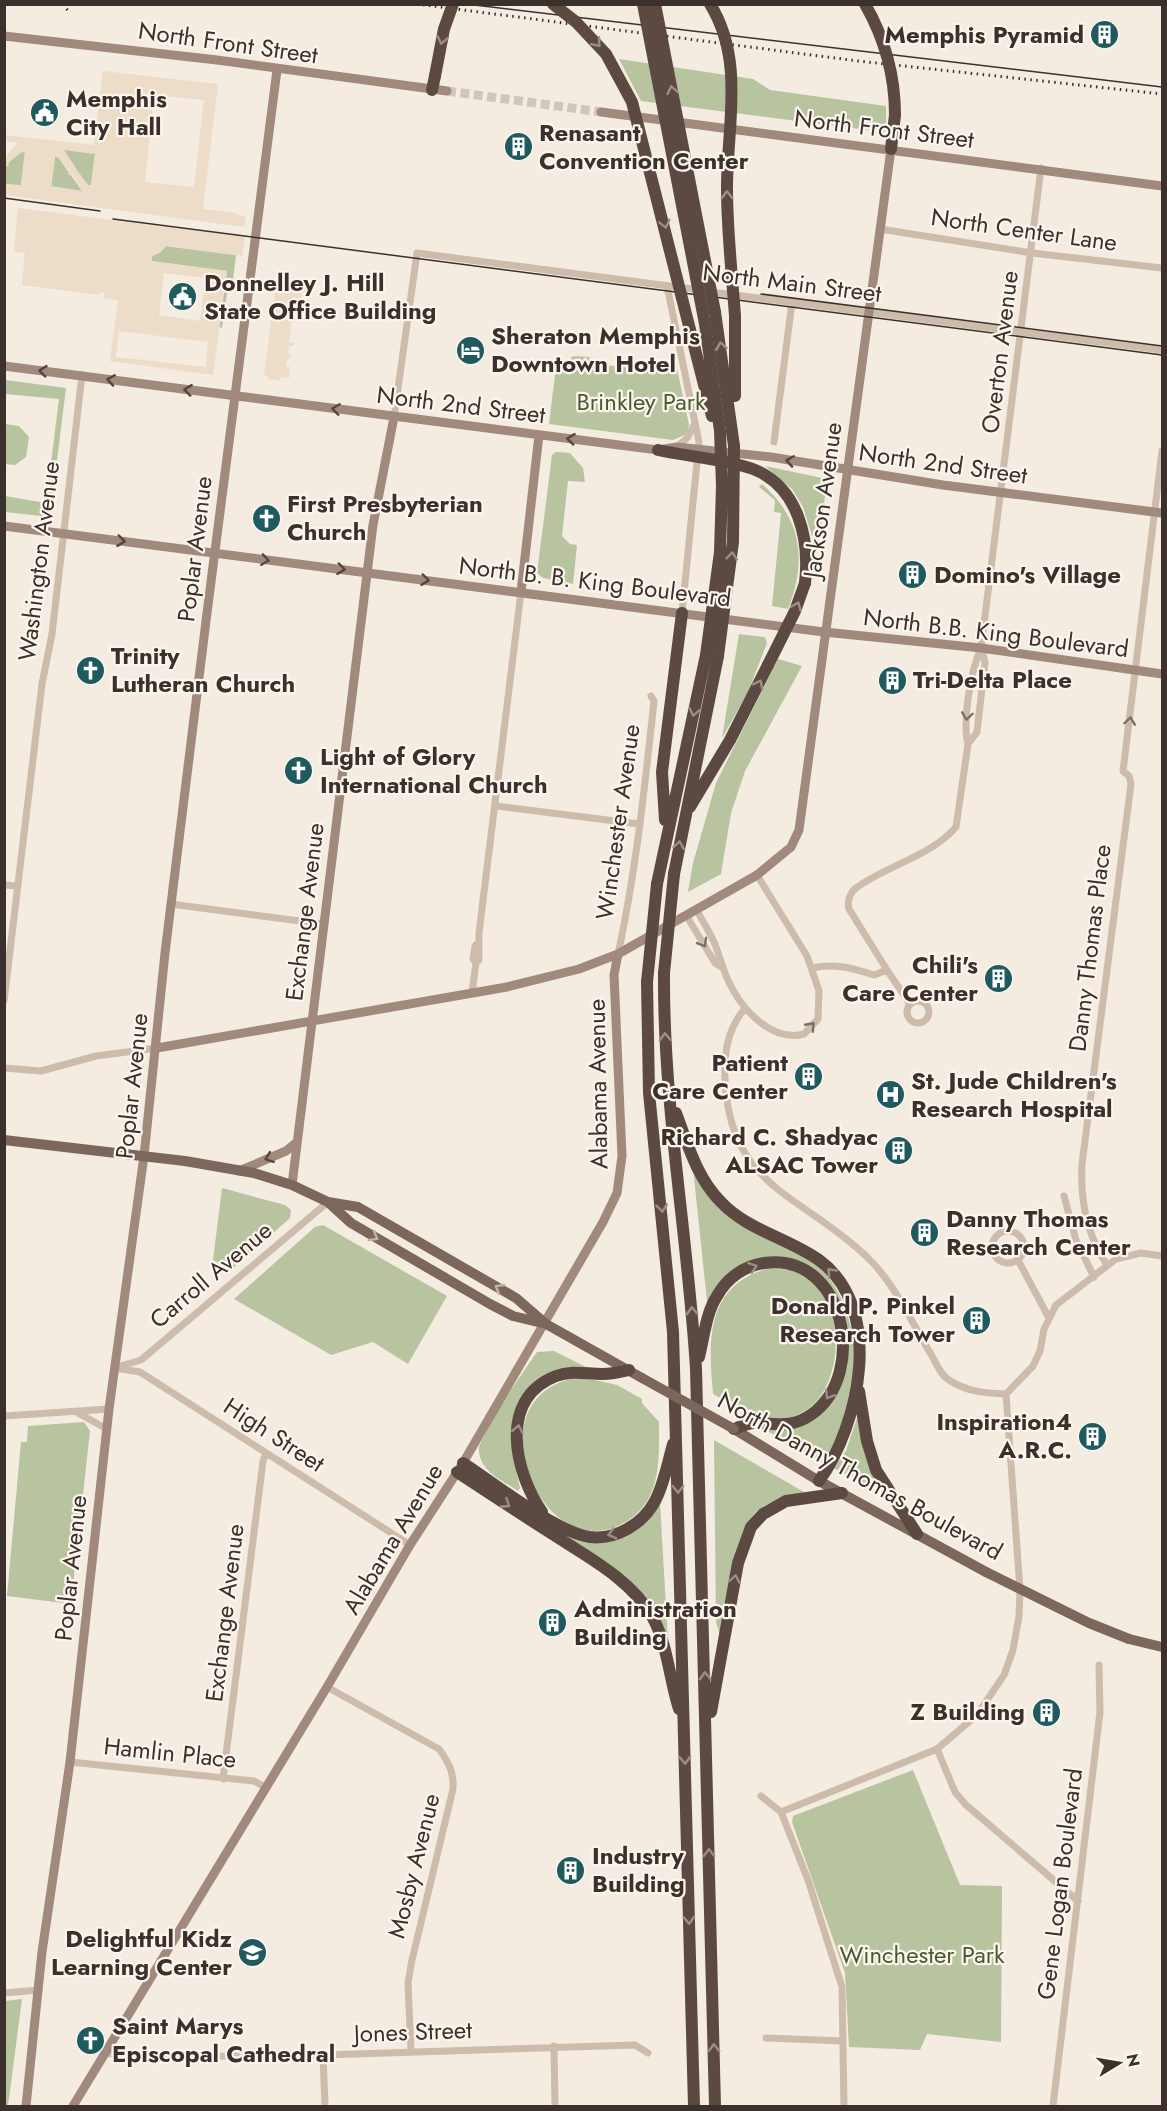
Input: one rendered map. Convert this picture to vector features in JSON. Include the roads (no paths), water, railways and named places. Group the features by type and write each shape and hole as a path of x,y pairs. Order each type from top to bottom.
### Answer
{"highway":[{"path":"432,90 444,28 453,4"},
{"path":"553,4 576,22 606,54 632,102 722,457"},
{"path":"642,4 711,357 722,457 720,552 712,656 666,837 657,884 647,982 647,1065 671,1294 694,2106"},
{"path":"655,4 715,312 734,446"},
{"path":"710,4 724,28 732,72 727,187 735,316 733,542 674,874 664,973 670,1095 691,1289 696,1369 715,2106"},
{"path":"865,4 881,34 893,83 895,115 891,149"},
{"path":"658,450 698,454 753,469 781,489 795,509 804,532 807,555 805,583 795,611 730,740 685,815"},
{"path":"666,837 662,772 682,614"},
{"path":"670,1095 696,1167 721,1203 747,1222 819,1260 839,1281 851,1305 856,1328 858,1386 867,1441 876,1470 917,1534"},
{"path":"696,1369 712,1305 723,1287 741,1271 770,1262 792,1264 818,1279 831,1296 839,1317 842,1352 838,1377 825,1401 812,1414 797,1422 775,1426 754,1422 734,1429"},
{"path":"544,1516 526,1486 517,1458 517,1430 526,1405 542,1384 555,1377 572,1373 602,1374 629,1371"},
{"path":"819,1480 833,1461 844,1437 858,1386"},
{"path":"460,1467 571,1531 590,1537 609,1536 634,1526 656,1500 676,1431"},
{"path":"460,1467 598,1564 634,1593 651,1615 663,1640 671,1684 684,1722"},
{"path":"707,1734 738,1563 751,1527 763,1514 786,1501 842,1493"}],"main road":[{"name":"North Danny Thomas Boulevard","path":"4,1140 144,1156 239,1171 292,1185 328,1202 358,1207 516,1298 546,1324 734,1429 842,1493 986,1572 1089,1623 1129,1639 1162,1647"},
{"name":"North Danny Thomas Boulevard","path":"328,1202 351,1223 490,1304 513,1316 546,1324"}],"street":[{"name":"North Front Street","path":"4,36 217,60 277,70 447,91"},
{"name":"Poplar Avenue","path":"26,2106 39,1990 70,1762 109,1409 144,1156 171,904 277,70"},
{"name":"North Front Street","path":"601,112 1041,168 1162,186"},
{"name":"Jackson Avenue","path":"757,875 785,853 794,842 798,830 891,149"},
{"name":"Overton Avenue","path":"887,970 849,909 850,896 855,889 933,845 956,827 968,744 965,732 975,661 981,648 1041,168"},
{"name":"North Center Lane","path":"880,230 1032,253 1162,268"},
{"name":"North Main Street","path":"417,254 1162,350"},
{"name":"Exchange Avenue","path":"292,1185 310,1021 373,525 394,417 417,254"},
{"path":"667,286 695,423 698,454 682,614"},
{"path":"774,441 792,302"},
{"name":"North 2nd Street","path":"4,366 658,450 677,447 698,454 771,457 1002,492 1159,512"},
{"name":"Washington Avenue","path":"4,1001 42,684 52,634 82,375"},
{"path":"677,447 688,437 695,423"},
{"path":"472,993 476,962 479,960 481,947 478,942 539,435"},
{"name":"Danny Thomas Place","path":"1107,1265 1097,1249 1090,1230 1082,1194 1082,1177 1131,784 1129,776 1123,771 1159,512 1162,451"},
{"name":"North B. B. King Boulevard","path":"4,526 824,632"},
{"name":"North B.B. King Boulevard","path":"824,632 981,648 1162,674"},
{"name":"Overton Avenue","path":"968,744 976,732 986,662 981,648"},
{"name":"Winchester Avenue","path":"618,954 639,824 654,700 651,696"},
{"path":"496,806 639,824"},
{"path":"4,1068 41,1071 96,1056 157,1048 472,993 560,974 618,954 696,909 757,875 801,942 819,991 818,1019 804,1034 787,1036 767,1027 745,1008 723,968 711,936 696,909"},
{"path":"4,885 18,886"},
{"path":"171,904 323,924"},
{"path":"686,915 715,963 723,968"},
{"name":"Alabama Avenue","path":"73,2106 327,1687 410,1545 546,1324 617,1193 621,1175 614,975 618,954"},
{"path":"812,968 829,964 874,975 887,970 910,1004"},
{"path":"745,1008 729,1033 724,1057 726,1107 733,1133 750,1161 771,1186 867,1256 896,1295 946,1379 977,1393 1006,1394 1033,1366 1048,1318 1056,1305 1107,1265 1129,1253 1162,1256"},
{"path":"239,1171 286,1151 297,1142"},
{"path":"1064,1196 1076,1240 1094,1277"},
{"name":"Carroll Avenue","path":"115,1368 141,1360 328,1202"},
{"path":"1010,1230 1022,1238 1024,1252 1018,1260 1005,1263 994,1255 992,1244 999,1233 1010,1230"},
{"path":"1018,1260 1048,1318"},
{"name":"High Street","path":"115,1368 140,1372 410,1545"},
{"path":"781,1812 937,1749 976,1715 1004,1675 1015,1639 1020,1590 1006,1394"},
{"path":"4,1416 109,1409"},
{"path":"76,1412 107,1429"},
{"name":"Exchange Avenue","path":"224,1779 262,1461 266,1454"},
{"name":"Gene Logan Boulevard","path":"1053,2106 1100,1712 1099,1665"},
{"name":"Mosby Avenue","path":"327,1687 439,1749 450,1765 454,1776 453,1789 410,1971 408,2007 411,2051"},
{"path":"937,1749 955,1792 965,1804 1078,1901"},
{"name":"Hamlin Place","path":"70,1762 254,1781 265,1787"},
{"path":"761,1796 781,1812 828,1938 842,1987 844,2106"},
{"path":"4,1993 39,1990"},
{"path":"766,2038 843,2041"},
{"name":"Jones Street","path":"105,2053 134,2057 323,2055 635,2045 648,2053"},
{"path":"554,2046 555,2106"},
{"path":"323,2055 325,2106"}],"tunnel":[{"path":"447,91 601,112"}],"tram line":[{"path":"466,4 1162,87"},
{"path":"4,198 100,211"},
{"path":"113,219 1162,355"},
{"path":"761,294 1162,346"}],"railway":[{"path":"63,4 69,12"},
{"path":"417,4 858,61 1162,94"}],"place":[{"name":"Memphis Pyramid","path":"1105,35"},
{"name":"Memphis City Hall","path":"45,113"},
{"name":"Renasant Convention Center","path":"518,147"},
{"name":"Donnelley J. Hill State Office Building","path":"183,297"},
{"name":"Sheraton Memphis Downtown Hotel","path":"470,350"},
{"name":"First Presbyterian Church","path":"266,518"},
{"name":"Domino's Village","path":"913,575"},
{"name":"Trinity Lutheran Church","path":"90,670"},
{"name":"Tri-Delta Place","path":"892,680"},
{"name":"Light of Glory International Church","path":"299,771"},
{"name":"Chili's Care Center","path":"999,979"},
{"name":"Patient Care Center","path":"809,1077"},
{"name":"St. Jude Children's Research Hospital","path":"890,1095"},
{"name":"Richard C. Shadyac ALSAC Tower","path":"899,1151"},
{"name":"Danny Thomas Research Center","path":"925,1233"},
{"name":"Donald P. Pinkel Research Tower","path":"976,1320"},
{"name":"Inspiration4 A.R.C.","path":"1093,1436"},
{"name":"Administration Building","path":"553,1623"},
{"name":"Z Building","path":"1046,1712"},
{"name":"Industry Building","path":"571,1870"},
{"name":"Delightful Kidz Learning Center","path":"253,1953"},
{"name":"Saint Marys Episcopal Cathedral","path":"91,2040"}],"park label":[{"name":"Brinkley Park","path":"641,402"},
{"name":"Winchester Park","path":"922,1955"}]}
